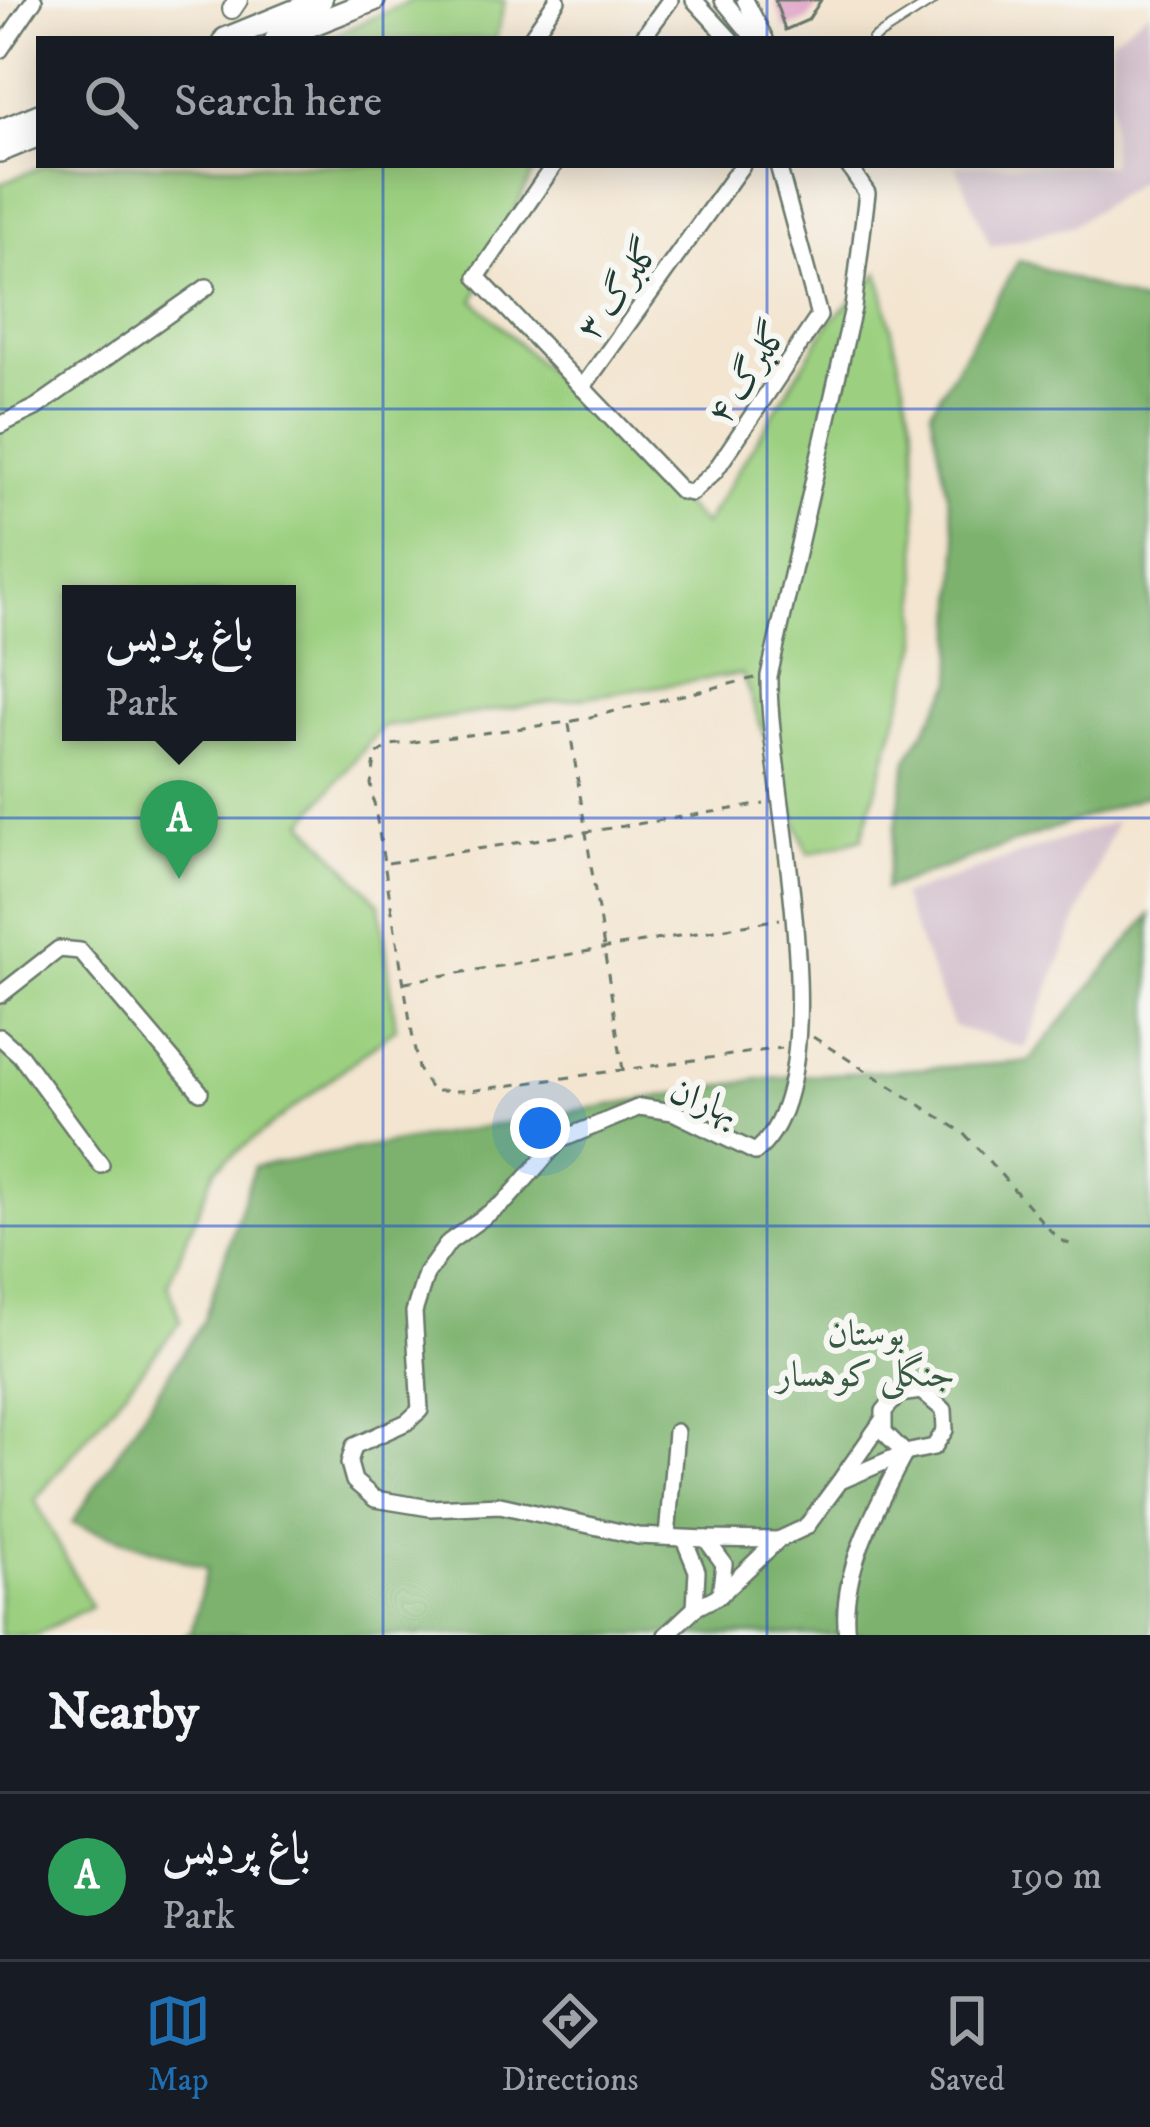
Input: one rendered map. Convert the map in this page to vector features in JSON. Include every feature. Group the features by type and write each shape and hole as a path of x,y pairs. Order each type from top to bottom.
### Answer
{"main road":[{"path":"232,36 320,0"},
{"path":"284,36 374,0"},
{"path":"4,124 36,116"},
{"path":"0,151 36,136"}],"street":[{"path":"0,50 34,0"},
{"path":"532,36 557,0"},
{"path":"644,36 670,0"},
{"path":"694,0 727,36"},
{"path":"723,0 753,36"},
{"path":"745,0 763,36"},
{"path":"552,168 479,272 479,280 582,388"},
{"name":"گلبرگ ۳","path":"582,388 740,168"},
{"name":"گلبرگ ۴","path":"582,388 680,491 700,489 819,316 779,168"},
{"name":"بهاران","path":"778,1540 675,1538 500,1505 400,1505 364,1490 354,1481 349,1463 354,1446 407,1422 420,1410 414,1312 426,1274 449,1242 506,1201 560,1140 640,1107 673,1112 755,1152 775,1126 800,1038 794,916 768,731 769,676 854,308 867,193 850,168"},
{"path":"0,425 35,408 207,287"},
{"path":"0,995 58,949 80,951 200,1092"},
{"path":"0,1037 20,1055 100,1165"},
{"path":"666,1635 695,1608 720,1595 778,1540 806,1526 899,1394 920,1391 939,1401 946,1420 941,1439 925,1452 905,1453 840,1480"},
{"path":"882,1421 889,1442 905,1453"},
{"path":"676,1432 675,1538 698,1571 695,1608"},
{"path":"847,1635 855,1573 877,1505 905,1453"},
{"path":"706,1539 724,1564 720,1595"}],"lane":[{"path":"878,36 934,0"}],"path":[{"path":"769,676 569,722 411,740 376,755 371,784 418,1069 432,1091 469,1091 623,1071 800,1038 844,1052 929,1115 964,1132 1057,1238 1071,1245"},
{"path":"569,722 623,1071"},
{"path":"385,863 777,801"},
{"path":"402,983 794,916"}],"shaded area":[{"path":"1150,10 1150,174 1072,226 991,247 957,168 1114,168 1114,37"},
{"path":"1116,821 1025,1048 953,1026 901,896"}],"green space":[{"path":"413,0 505,0 497,36 333,36"},
{"path":"38,168 535,168 474,300 704,525 830,322 879,273 915,433 919,643 862,838 808,854 742,674 382,727 304,822 380,904 396,1028 215,1169 168,1284 181,1322 35,1500 91,1606 35,1635 0,1635 0,184"},
{"path":"1019,260 1150,306 1150,794 885,889 907,760 953,682 958,545 931,410"},
{"name":"بوستان جنگلی کوهسار","path":"1150,915 1150,1635 184,1635 191,1633 207,1568 72,1523 204,1320 254,1167 766,1078 1028,1062"}],"building":[{"path":"775,0 821,0 808,20 785,30"}],"place":[{"name":"باغ پردیس","path":"179,879"}]}
